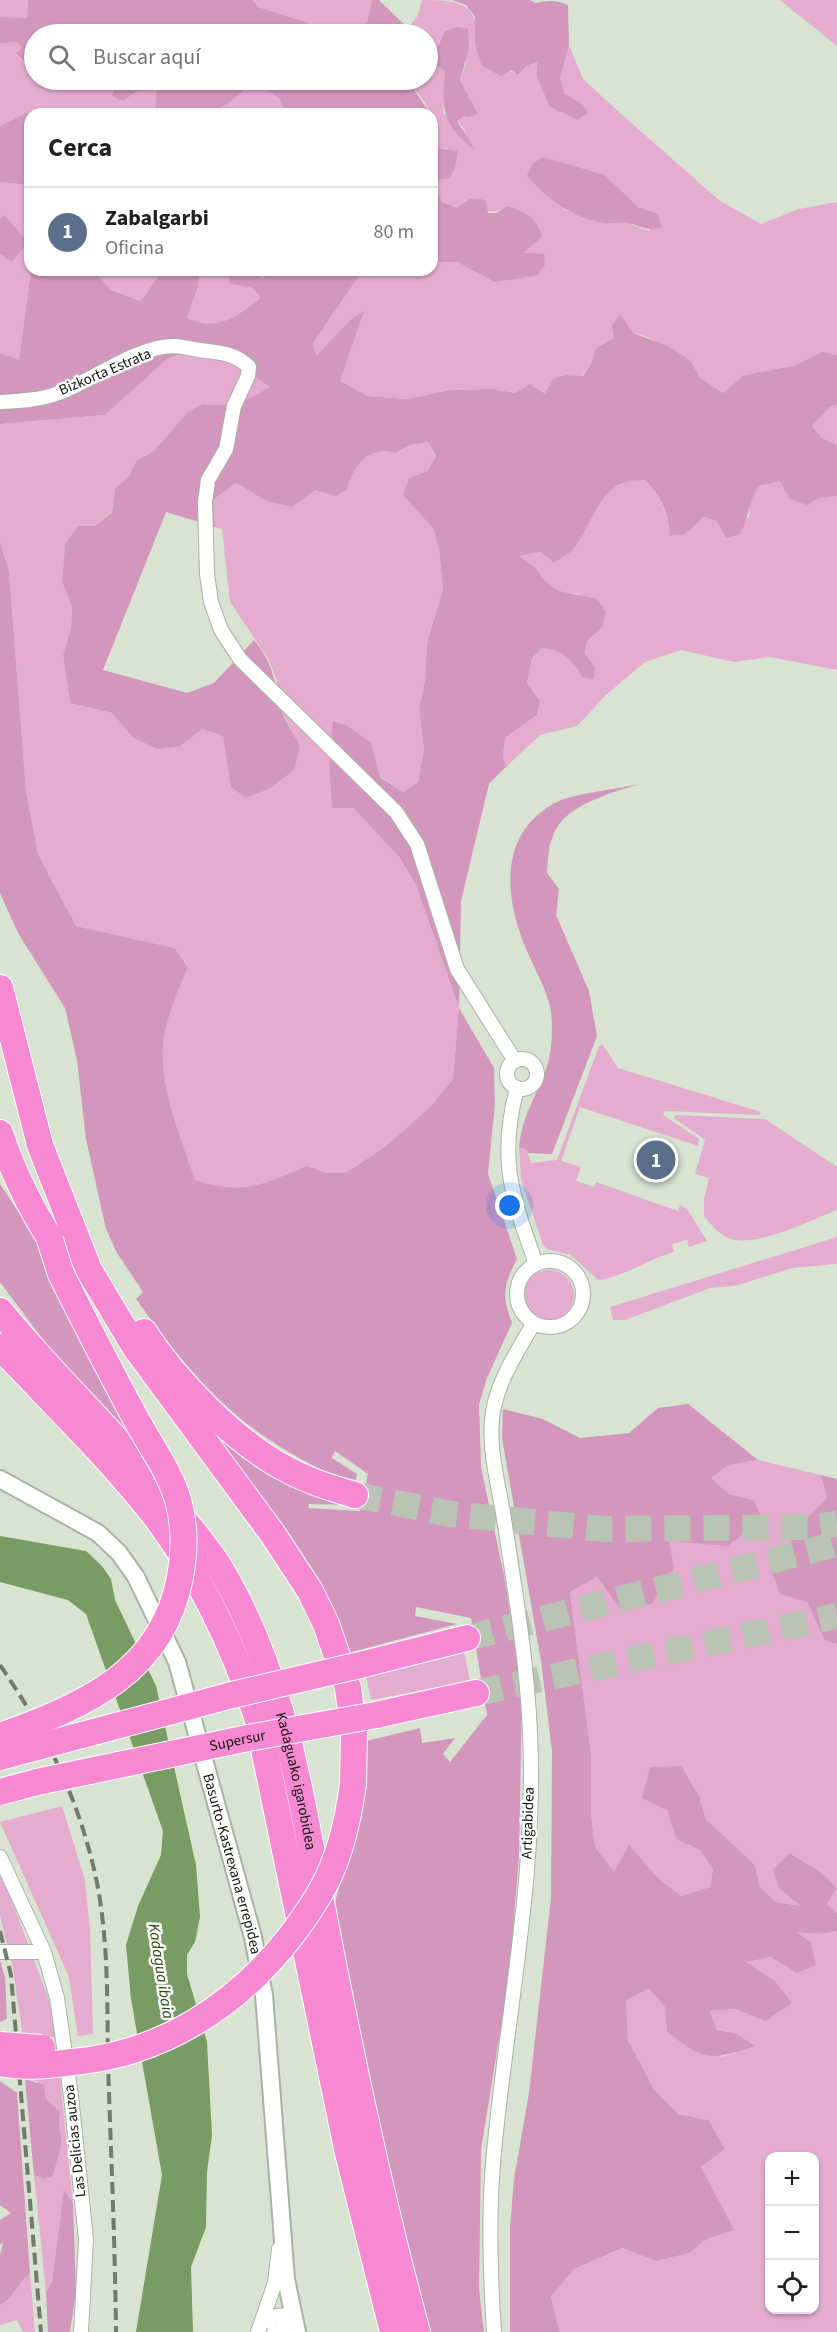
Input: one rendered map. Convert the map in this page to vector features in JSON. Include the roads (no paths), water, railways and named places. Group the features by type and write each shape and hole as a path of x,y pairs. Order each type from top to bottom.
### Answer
{"highway":[{"path":"0,987 62,1237 76,1275 139,1377 265,1537 315,1628 336,1695 349,1818 337,1856 315,1901 268,1965 228,2001 183,2031 128,2052 97,2060 52,2064 0,2063"},
{"path":"0,1133 5,1150 62,1237 100,1262 147,1336 201,1401 241,1438 285,1468 320,1485 356,1495"},
{"path":"0,1736 74,1707 110,1685 135,1666 166,1621 177,1597 182,1568 184,1540 177,1497 61,1274 62,1237"},
{"name":"Kadaguako igarobidea","path":"0,1311 124,1445 204,1543 236,1596 260,1651 286,1730 305,1811 350,2050 417,2332"},
{"name":"Kadaguako igarobidea","path":"0,1347 117,1471 155,1517 214,1609 241,1668 258,1720 348,2153 393,2332"},
{"path":"0,1757 232,1695 466,1638"},
{"name":"Supersur","path":"0,1792 248,1738 376,1715 476,1693"},
{"path":"0,1808 77,1787 131,1764"},
{"path":"0,2045 27,2049 76,2046 124,2037 191,2008 220,1988 250,1962 272,1938 305,1888 321,1854 346,1783"}],"street":[{"name":"Bizkorta Estrata","path":"0,402 29,401 60,392 139,356 174,346 223,352 241,358 249,367 248,376 234,406 226,449 208,480 205,502 207,574 211,602 221,630 240,659 396,812 407,828 417,844 457,969 515,1061"},
{"path":"523,1059 530,1062 536,1074 530,1086 517,1088 510,1082 507,1073 515,1061 523,1059"},
{"path":"517,1088 509,1117 508,1175 515,1204 536,1264"},
{"path":"546,1261 568,1266 582,1283 583,1295 579,1310 566,1323 555,1327 533,1324 519,1308 517,1288 527,1270 536,1264 546,1261"},
{"name":"Artigabidea","path":"494,2332 490,2278 494,2154 519,1958 528,1843 530,1733 510,1560 493,1443 492,1413 501,1385 533,1324"},
{"name":"Basurto-Kastrexana errepidea","path":"0,1479 99,1533 119,1552 136,1577 177,1662 253,1937 262,1984 286,2278 297,2332"},
{"name":"Las Delicias auzoa","path":"0,1857 44,1952 57,1998 71,2096 85,2228 81,2332"},
{"path":"0,1952 44,1952"},
{"path":"260,2328 275,2283 282,2226"},
{"path":"260,2328 277,2316 293,2315"},
{"path":"274,2332 280,2330 293,2315"}],"water":[{"name":"Kadagua ibaia","path":"0,1536 86,1551 102,1566 111,1579 115,1600 156,1686 196,1865 200,1917 195,1942 187,1955 187,1974 207,2042 212,2135 207,2172 206,2227 191,2267 193,2332 136,2332 162,2175 131,1999 126,1945 138,1906 161,1855 163,1831 86,1614 68,1600 0,1582"}],"tunnel":[{"path":"355,1495 451,1514 604,1529 811,1527 837,1524"},
{"path":"467,1638 837,1544"},
{"path":"476,1693 837,1616"}],"railway":[{"path":"0,1665 30,1711 66,1783 85,1834 98,1886 106,1962 116,2332"},
{"path":"0,1931 11,1975 41,2332"}],"place":[{"name":"Zabalgarbi","path":"656,1160"}]}
